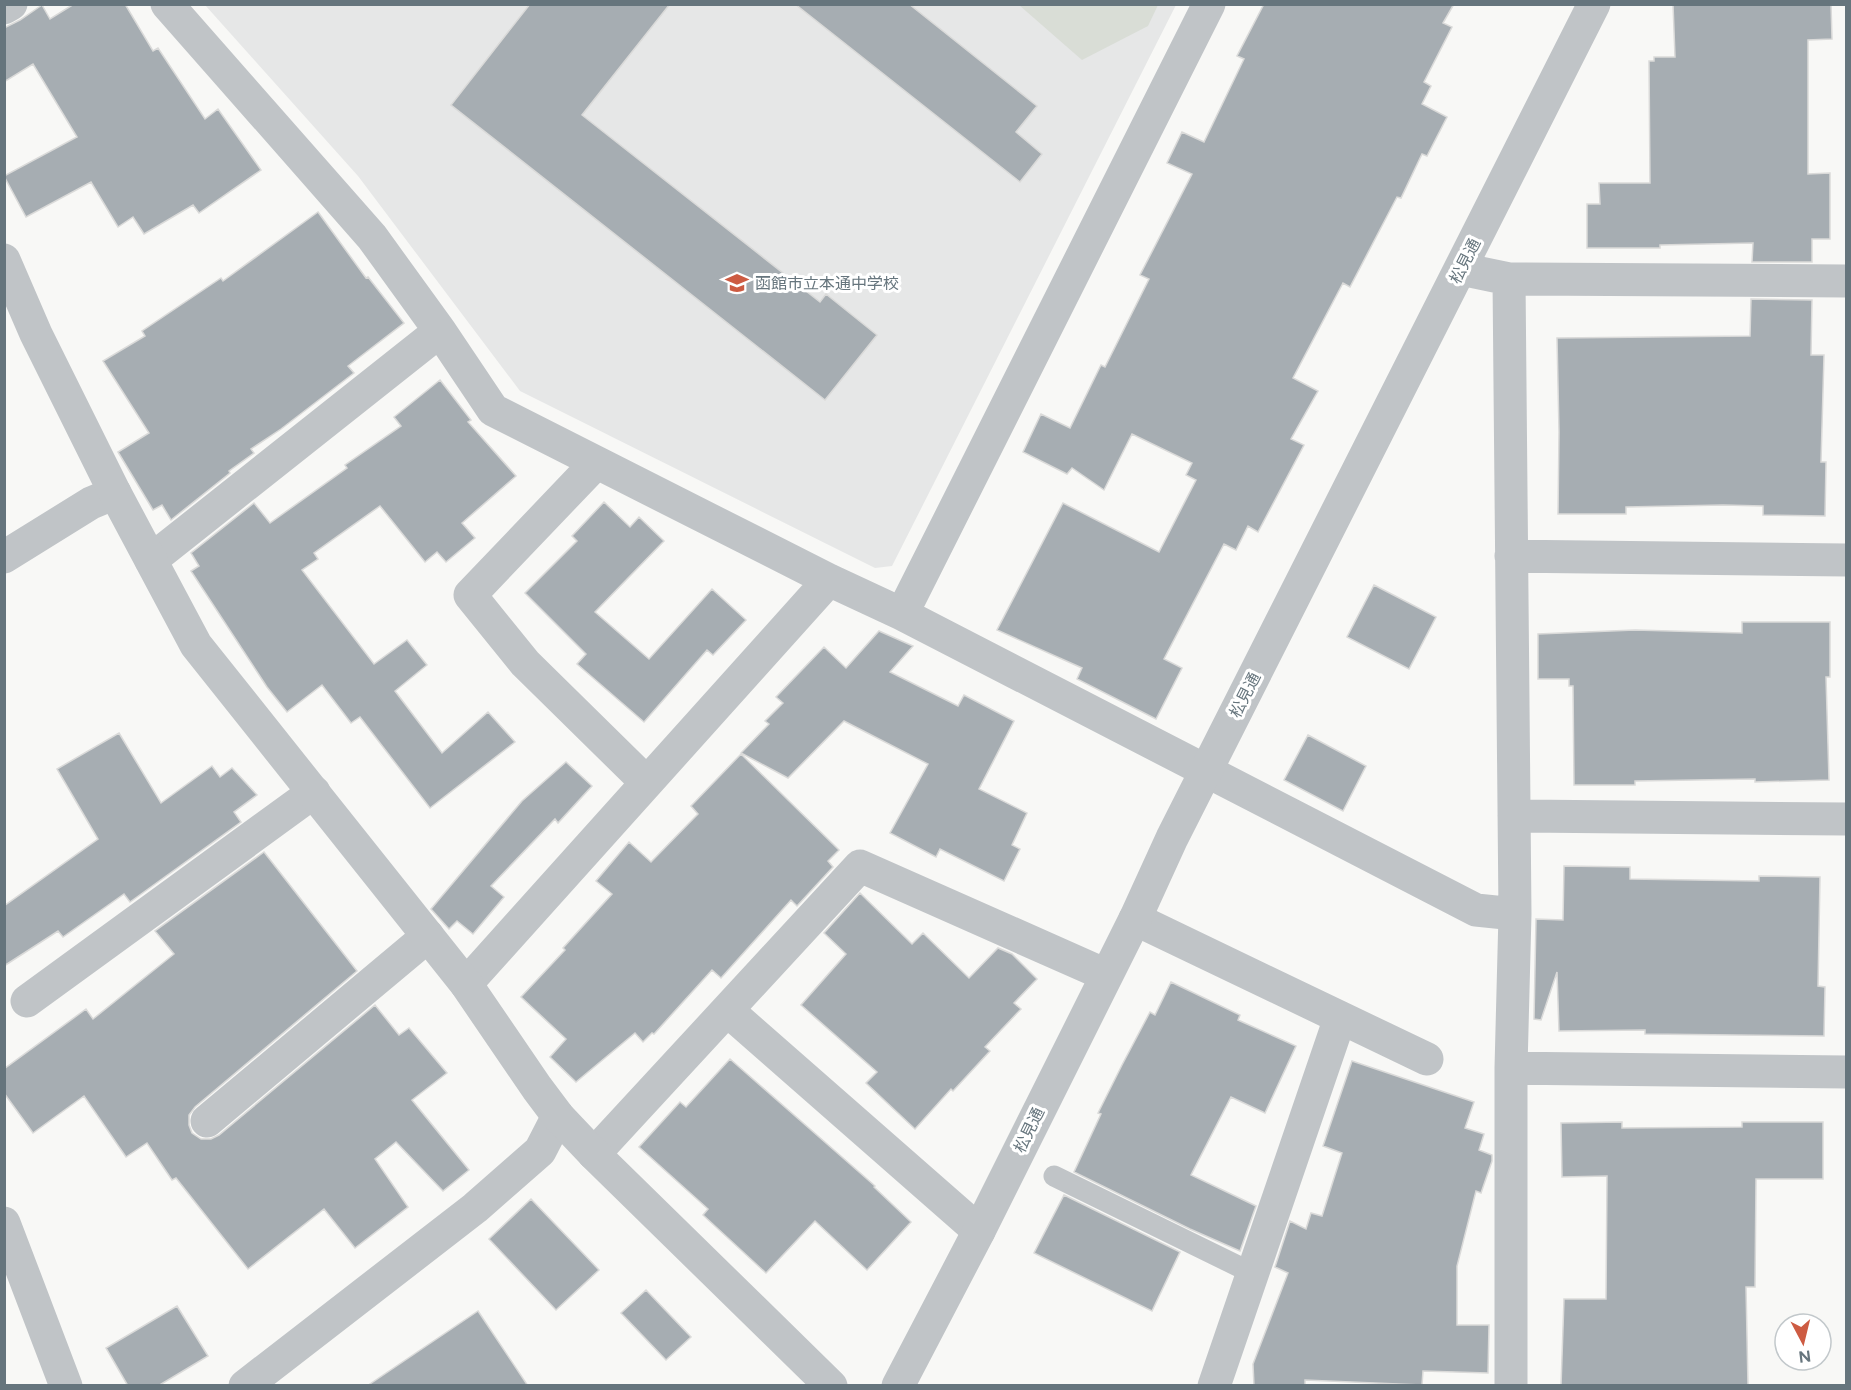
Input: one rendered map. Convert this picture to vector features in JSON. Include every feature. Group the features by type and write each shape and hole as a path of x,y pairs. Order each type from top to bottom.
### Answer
{"street":[{"path":"4,8 11,4"},
{"path":"167,4 372,237 441,331 493,410 829,580 902,614 1476,910 1515,914"},
{"path":"902,614 1209,4"},
{"name":"松見通","path":"898,1386 979,1231 1135,919 1172,838 1594,4"},
{"path":"4,260 36,334 115,493 196,645 466,984 558,1116 831,1386"},
{"path":"1461,269 1509,279 1846,281"},
{"path":"1509,279 1515,914 1511,1068 1511,1386"},
{"path":"150,560 441,331"},
{"path":"596,463 470,595 525,663 646,782"},
{"path":"4,557 91,503 115,493"},
{"path":"1511,556 1846,560"},
{"path":"466,984 829,580"},
{"path":"27,1001 314,792"},
{"path":"1514,816 1846,819"},
{"path":"594,1154 860,866 1106,975"},
{"path":"1135,919 1427,1059"},
{"path":"207,1121 428,936"},
{"path":"727,1010 979,1231"},
{"path":"1214,1386 1340,1018"},
{"path":"1511,1068 1846,1072"},
{"path":"245,1386 476,1208 540,1151 558,1116"},
{"path":"4,1223 66,1386"}],"lane":[{"path":"1054,1176 1252,1273"}],"shaded area":[{"name":"函館市立本通中学校","path":"205,5 1176,5 892,566 875,568 520,391 358,176"},
{"path":"1019,5 1158,5 1148,26 1082,60"}],"building":[{"path":"74,4 125,4 153,51 158,48 205,119 218,109 261,170 199,213 193,205 144,234 133,217 118,227 91,182 26,217 4,176 77,137 33,64 4,82 4,28 42,5 50,19"},
{"path":"530,4 670,4 582,115 820,302 826,294 877,335 825,400 451,105"},
{"path":"795,4 909,4 1037,106 1016,132 1042,154 1020,182"},
{"path":"1264,4 1454,4 1443,23 1452,27 1424,82 1431,86 1422,104 1447,117 1427,156 1422,154 1401,198 1397,197 1350,287 1343,283 1293,378 1318,391 1291,439 1304,445 1258,532 1248,526 1236,550 1224,544 1164,659 1182,668 1156,719 1077,679 1082,668 997,630 1063,503 1159,552 1196,480 1186,475 1192,463 1132,434 1104,490 1072,468 1067,474 1023,452 1041,414 1070,428 1101,365 1105,367 1149,279 1140,275 1192,174 1167,163 1182,132 1204,142 1244,59 1237,56"},
{"path":"1673,4 1831,4 1832,39 1808,40 1808,174 1830,173 1830,239 1812,239 1812,262 1752,262 1753,243 1660,245 1660,248 1587,248 1587,204 1600,204 1599,183 1650,183 1649,61 1654,61 1654,57 1675,57"},
{"path":"318,212 366,278 368,277 404,323 348,366 354,373 251,449 254,453 171,520 162,505 153,510 118,452 149,433 103,361 145,336 142,331 221,278 223,281"},
{"path":"1751,299 1812,300 1811,355 1824,355 1821,462 1826,462 1825,516 1763,515 1763,506 1723,505 1626,507 1626,514 1558,514 1557,338 1750,336"},
{"path":"440,380 471,420 468,422 516,476 462,523 475,538 446,562 437,552 425,562 380,506 314,553 318,559 302,570 374,664 407,640 427,665 395,691 442,753 488,712 515,742 430,808 360,717 351,723 322,685 287,712 267,687 191,571 199,566 191,553 254,503 270,523 347,468 345,465 401,426 394,417"},
{"path":"604,502 630,527 639,517 664,541 595,612 649,659 712,589 746,620 713,655 707,650 644,722 577,664 586,654 525,593 577,541 572,536"},
{"path":"1374,585 1436,617 1409,669 1347,637"},
{"path":"1742,622 1830,622 1830,677 1826,677 1829,780 1635,781 1635,785 1574,785 1573,686 1569,686 1569,679 1538,679 1538,634 1635,630 1742,633"},
{"path":"879,631 913,646 890,672 958,706 964,695 1014,721 979,789 1027,813 1012,845 1020,849 1004,881 940,849 936,857 890,833 928,764 844,721 788,778 741,753 769,724 765,721 783,703 776,697 824,647 846,668"},
{"path":"119,733 161,803 212,766 220,777 232,768 257,795 234,812 241,822 130,902 124,894 63,937 58,931 4,966 4,906 98,839 57,769"},
{"path":"1308,735 1366,766 1343,811 1284,780"},
{"path":"741,754 839,850 828,861 833,867 797,906 791,900 721,978 712,970 654,1034 652,1033 643,1042 635,1033 576,1082 550,1057 566,1039 521,997 565,950 563,948 612,894 596,881 629,842 651,862 698,814 691,806"},
{"path":"566,762 592,786 558,823 555,819 491,886 504,897 473,934 457,921 449,929 431,909 522,801"},
{"path":"264,852 357,971 195,1107 189,1115 192,1133 201,1139 211,1139 219,1135 375,1005 399,1035 409,1028 447,1073 412,1100 469,1170 443,1191 396,1142 375,1159 408,1207 355,1248 324,1209 248,1269 176,1178 172,1180 147,1143 126,1157 84,1096 33,1133 4,1093 4,1069 86,1009 93,1019 174,954 155,931"},
{"path":"1564,866 1630,867 1630,879 1759,881 1759,876 1820,877 1818,986 1825,987 1824,1036 1645,1034 1645,1030 1559,1031 1557,972 1541,1020 1534,1019 1536,919 1563,920"},
{"path":"860,893 912,944 923,933 969,978 998,948 1012,954 1037,979 1014,1003 1021,1009 985,1047 990,1051 915,1129 866,1083 877,1072 801,1005 846,954 824,933"},
{"path":"1171,982 1240,1015 1238,1020 1296,1046 1265,1113 1231,1097 1191,1175 1256,1206 1240,1251 1074,1172 1101,1114 1098,1113 1122,1065 1150,1012 1155,1015"},
{"path":"730,1059 875,1186 911,1222 867,1270 815,1221 766,1273 703,1215 708,1209 639,1147 680,1102 686,1107"},
{"path":"1352,1061 1474,1102 1465,1128 1484,1134 1479,1150 1492,1155 1492,1161 1481,1193 1476,1191 1457,1266 1457,1325 1489,1325 1488,1373 1423,1371 1422,1385 1305,1380 1305,1386 1254,1386 1253,1364 1288,1273 1275,1267 1290,1221 1306,1229 1311,1213 1322,1216 1342,1153 1323,1146"},
{"path":"1622,1122 1622,1128 1742,1127 1742,1122 1823,1122 1823,1179 1756,1179 1755,1287 1746,1287 1748,1386 1561,1386 1564,1299 1606,1299 1607,1176 1562,1177 1561,1123"},
{"path":"1064,1195 1180,1252 1152,1311 1034,1253"},
{"path":"531,1199 599,1270 556,1310 489,1239"},
{"path":"646,1290 691,1337 666,1360 621,1313"},
{"path":"177,1306 208,1356 158,1386 128,1386 106,1348"},
{"path":"478,1311 528,1386 367,1386"}],"place":[{"name":"函館市立本通中学校","path":"737,283"}]}
